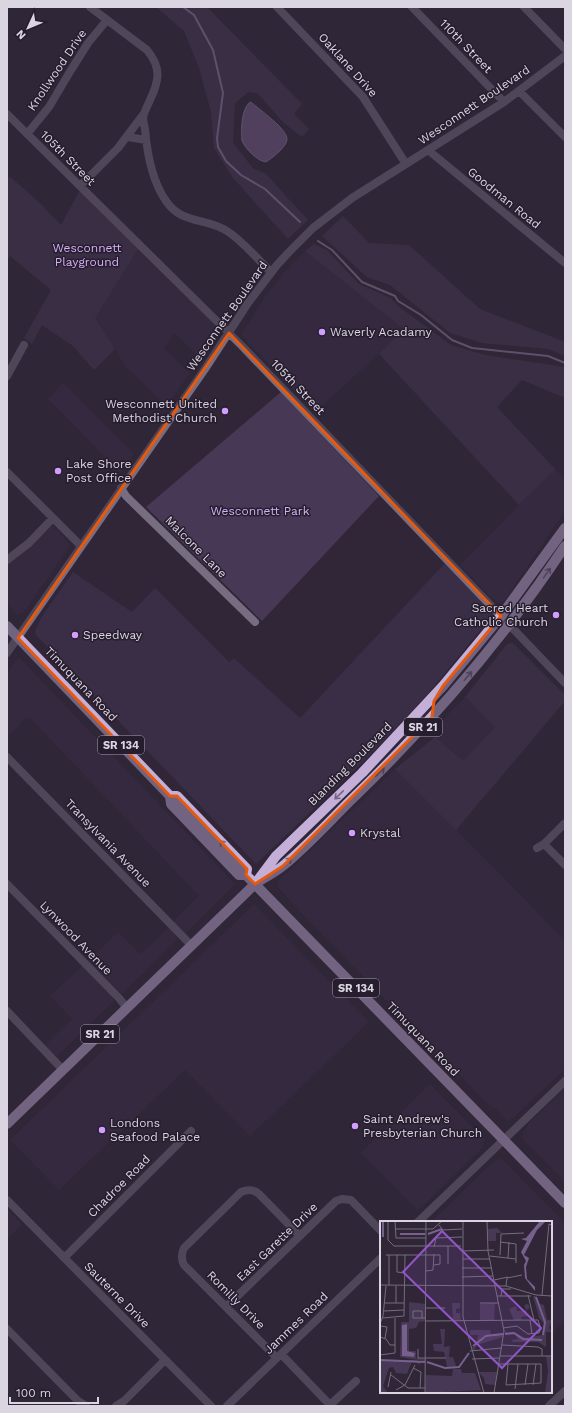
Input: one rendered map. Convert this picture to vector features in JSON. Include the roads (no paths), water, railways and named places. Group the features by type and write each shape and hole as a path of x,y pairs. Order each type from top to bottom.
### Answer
{"main road":[{"name":"Blanding Boulevard","path":"7,1124 192,946 254,884 276,856 362,773 422,709 501,616 565,528"},
{"name":"Blanding Boulevard","path":"254,884 283,866 397,755 432,717 472,672 509,624 565,546"},
{"name":"Timuquana Road","path":"7,626 170,796 171,804 239,875 246,875 565,1203"},
{"path":"432,717 434,701 443,686"},
{"path":"397,755 400,744 421,722 422,709"}],"street":[{"path":"80,186 128,137 143,115 155,90 158,72 156,65 147,50 90,7"},
{"name":"Oaklane Drive","path":"277,7 363,97 406,164"},
{"name":"110th Street","path":"412,7 504,102"},
{"path":"524,7 565,49"},
{"name":"Knollwood Drive","path":"27,134 49,107 88,44 107,20"},
{"name":"Wesconnett Boulevard","path":"7,653 229,333 248,303 271,272 289,252 313,228 352,198 504,102 565,56"},
{"path":"519,91 565,136"},
{"name":"105th Street","path":"7,114 229,333 565,683"},
{"path":"143,115 146,140 156,180 160,191 171,208 186,218 218,226 228,231 271,272"},
{"path":"128,137 146,140"},
{"name":"Goodman Road","path":"428,150 565,263"},
{"path":"7,376 24,346"},
{"path":"7,472 81,546"},
{"name":"Malcone Lane","path":"121,488 126,496 255,622"},
{"path":"7,560 29,543 53,518"},
{"name":"Transylvania Avenue","path":"7,757 192,946"},
{"path":"564,824 541,846 565,865"},
{"name":"Lynwood Avenue","path":"7,884 127,1008"},
{"path":"7,1011 63,1070"},
{"path":"419,1221 565,1081"},
{"name":"Chadroe Road","path":"64,1258 191,1131"},
{"name":"Romilly Drive","path":"300,1236 259,1194 246,1190 241,1192 184,1248 181,1257 184,1265 226,1307 331,1406"},
{"name":"East Garette Drive","path":"226,1307 336,1201 346,1199 355,1204 380,1230"},
{"name":"Sauterne Drive","path":"7,1200 211,1406"},
{"name":"Jammes Road","path":"228,1406 380,1259"},
{"path":"7,1329 78,1401 86,1406"},
{"path":"116,1406 124,1401 165,1360"},
{"path":"331,1406 356,1381"},
{"path":"549,1406 565,1391"}],"waterway":[{"path":"183,7 194,15 213,50 223,93 217,138 218,147 226,161 241,175 265,189 300,222"},
{"path":"318,241 332,250 362,282 395,296 398,301 421,315 452,340 472,348 548,356 565,363"}],"place":[{"name":"Waverly Acadamy","path":"322,332"},
{"name":"Wesconnett United Methodist Church","path":"225,411"},
{"name":"Lake Shore Post Office","path":"58,471"},
{"name":"Sacred Heart Catholic Church","path":"556,615"},
{"name":"Speedway","path":"75,635"},
{"name":"Krystal","path":"352,833"},
{"name":"Saint Andrew's Presbyterian Church","path":"355,1126"},
{"name":"Londons Seafood Palace","path":"102,1130"}],"park label":[{"name":"Wesconnett Playground","path":"87,255"},
{"name":"Wesconnett Park","path":"260,511"}]}
